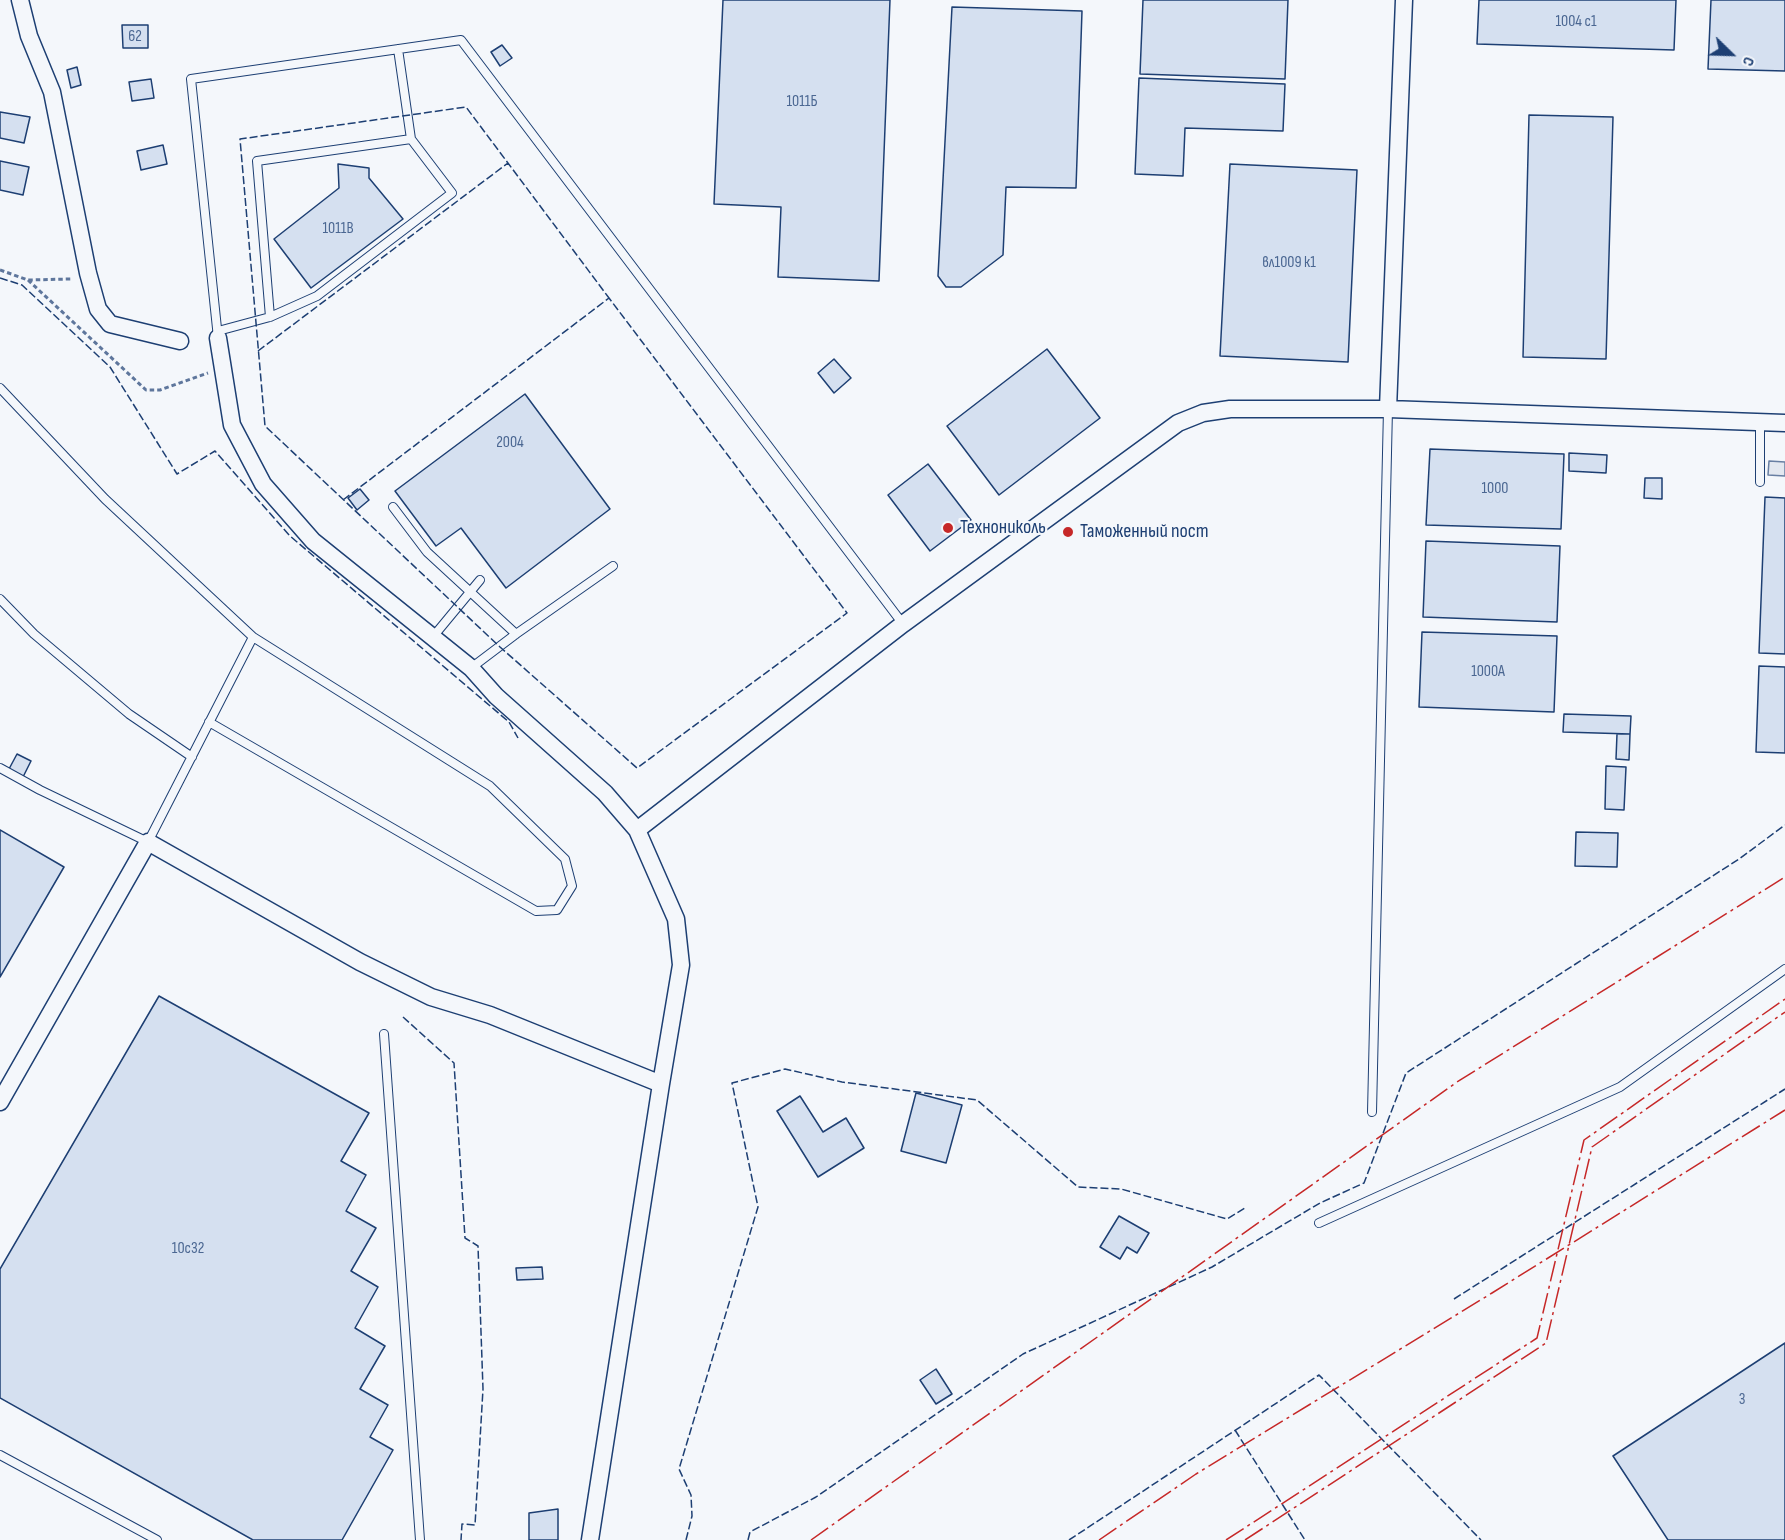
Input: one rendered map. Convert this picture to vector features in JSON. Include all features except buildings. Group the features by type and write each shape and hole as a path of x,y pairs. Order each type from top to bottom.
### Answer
{"street":[{"path":"20,0 29,36 52,92 98,309 110,324 180,341"},
{"path":"1388,409 1404,0"},
{"path":"218,334 232,425 263,484 313,541 471,668 496,696 605,793 637,830 676,919 681,965 590,1540"},
{"path":"637,830 903,624 1178,423 1203,412 1230,409 1388,409 1785,423"},
{"path":"0,1102 148,842 360,962 421,992 459,1007 490,1015 661,1084"}],"lane":[{"path":"398,49 411,139 452,193 317,296 270,317 218,334 191,79 398,49 461,40 903,624"},
{"path":"270,317 257,161 411,139"},
{"path":"0,388 105,499 253,637 490,786 565,859 572,886 556,910 536,911 209,722"},
{"path":"1372,1112 1388,409"},
{"path":"1760,422 1760,482"},
{"path":"393,507 427,552 516,634"},
{"path":"471,668 613,566"},
{"path":"432,638 480,580"},
{"path":"0,599 34,634 129,714 192,757"},
{"path":"0,768 148,842 253,637"},
{"path":"1319,1223 1620,1087 1785,969"},
{"path":"384,1034 420,1540"},
{"path":"0,1455 157,1540"}],"path":[{"path":"0,270 28,280 90,279"},
{"path":"28,280 146,390 160,390 223,367"}],"shaded area":[{"path":"1769,461 1785,462 1785,476 1768,475"}],"fence":[{"path":"343,500 609,298 847,613 637,768 500,647 265,426 240,139 466,107 609,298"},
{"path":"258,351 508,163"},
{"path":"0,278 22,285 110,367 177,474 215,451 290,536 509,722 518,738"},
{"path":"748,1540 750,1532 816,1497 1023,1354 1212,1267 1320,1203 1364,1183 1406,1073 1739,859 1785,825"},
{"path":"403,1017 454,1063 465,1238 478,1246 483,1389 475,1525 462,1524 461,1540"},
{"path":"686,1540 692,1516 691,1495 679,1469 758,1207 732,1083 785,1069 842,1082 977,1100 1078,1187 1121,1189 1227,1219 1245,1208"},
{"path":"1454,1299 1785,1089"},
{"path":"1069,1540 1319,1375 1481,1540"},
{"path":"1235,1430 1305,1540"}],"power":[{"path":"811,1540 1457,1082 1785,877"},
{"path":"1226,1540 1537,1338 1584,1140 1785,999"},
{"path":"1245,1540 1546,1343 1592,1147 1785,1012"},
{"path":"1099,1540 1196,1474 1785,1110"}],"place":[{"name":"Технониколь","path":"948,528"},
{"name":"Таможенный пост","path":"1068,532"}]}
